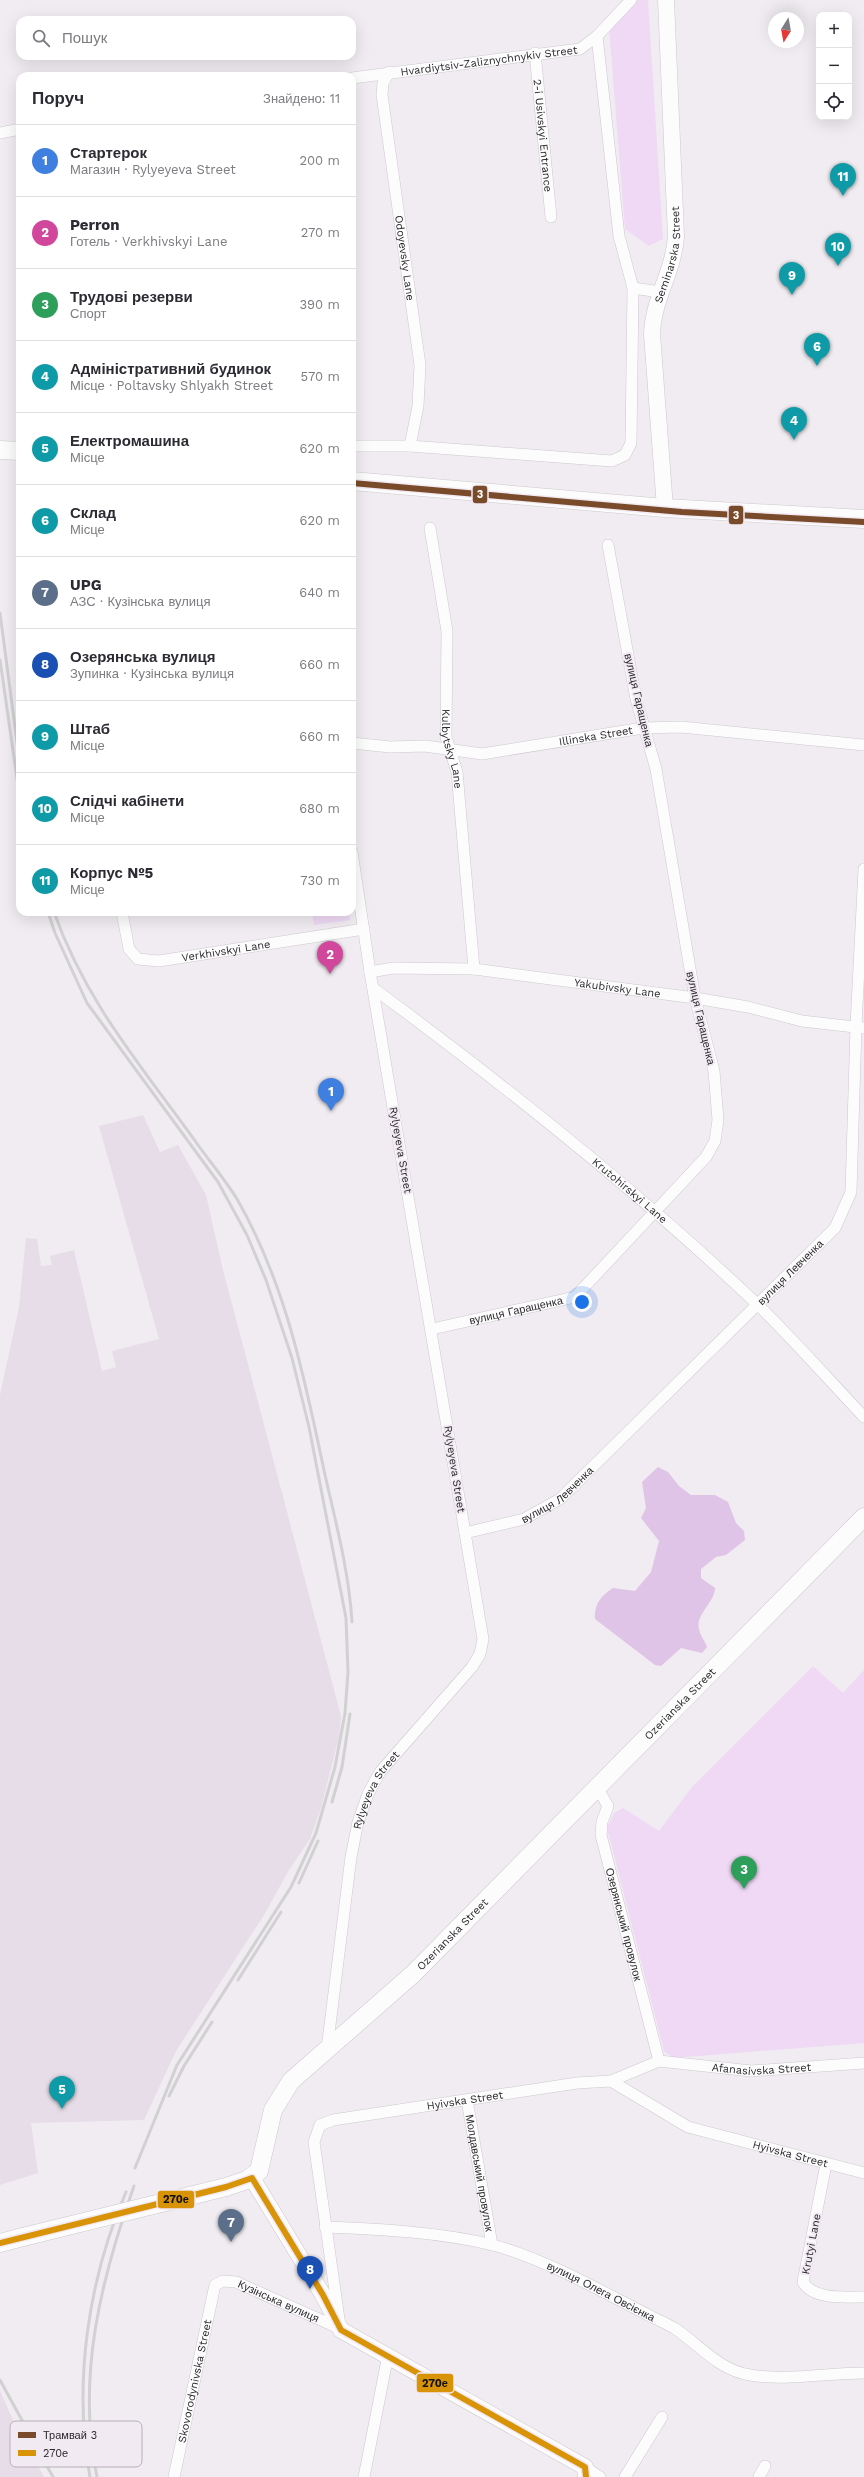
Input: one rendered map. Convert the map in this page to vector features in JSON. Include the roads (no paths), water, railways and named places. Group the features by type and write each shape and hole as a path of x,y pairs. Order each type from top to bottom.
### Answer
{"main road":[{"name":"Seminarska Street","path":"665,508 652,334 653,319 660,292 673,261 676,236 666,0"},
{"path":"0,450 16,451"},
{"path":"356,481 665,508 864,519"},
{"name":"Ozerianska Street","path":"252,2178 261,2165 269,2121 280,2095 291,2081 413,1974 598,1789 864,1517"},
{"path":"0,2243 226,2187 252,2178"},
{"name":"Кузінська вулиця","path":"252,2178 323,2295 341,2330 388,2355 585,2472"}],"street":[{"name":"Hvardiytsiv-Zaliznychnykiv Street","path":"356,77 535,53 580,49 597,36 631,0"},
{"path":"356,446 410,446 612,461 625,455 631,443 633,288 619,236 597,36"},
{"name":"2-i Usivskyi Entrance","path":"535,53 551,217"},
{"name":"Odoyevsky Lane","path":"389,72 383,83 382,95 420,365 418,406 410,446"},
{"path":"0,133 16,130"},
{"path":"633,288 660,292"},
{"name":"Kulbytsky Lane","path":"430,528 447,631 446,737 457,772 474,970"},
{"name":"вулиця Гаращенка","path":"432,1330 575,1297 706,1157 715,1140 718,1120 714,1071 695,998 656,769 643,728 608,545"},
{"name":"Illinska Street","path":"356,743 390,747 425,746 482,754 643,728 681,727 864,745"},
{"name":"вулиця Левченка","path":"465,1533 524,1519 560,1499 758,1306 835,1228 851,1192 860,1027 864,869"},
{"name":"Rylyeyeva Street","path":"327,2049 351,1857 358,1822 368,1794 380,1772 472,1667 480,1654 483,1639 432,1330 370,972 356,878"},
{"name":"Verkhivskyi Lane","path":"123,916 129,949 138,959 159,961 364,929"},
{"name":"Yakubivsky Lane","path":"370,972 393,968 474,970 695,998 748,1007 802,1021 860,1027"},
{"name":"Krutohirskyi Lane","path":"373,988 487,1072 655,1211 758,1306 864,1417"},
{"name":"Озерянський провулок","path":"598,1789 608,1806 602,1822 601,1835 659,2061"},
{"name":"Afanasivska Street","path":"659,2061 751,2071 864,2063"},
{"name":"Hyivska Street","path":"325,2227 314,2142 320,2125 333,2120 577,2083 611,2081 659,2061"},
{"name":"Hyivska Street","path":"611,2081 688,2127 864,2173"},
{"name":"Молдавський провулок","path":"467,2100 492,2245"},
{"name":"Krutyi Lane","path":"826,2164 803,2282 812,2291 821,2294 838,2296 864,2296"},
{"path":"325,2227 341,2330"},
{"name":"вулиця Олега Овсієнка","path":"325,2227 399,2230 492,2245 545,2264 673,2328 730,2370 750,2375 782,2377 864,2373"},
{"name":"Кузінська вулиця","path":"215,2285 223,2280 236,2282 341,2330"},
{"name":"Skovorodynivska Street","path":"174,2477 215,2285"},
{"path":"364,2477 388,2355"},
{"path":"625,2477 662,2417"},
{"path":"759,2477 765,2466"},
{"name":"Кузінська вулиця","path":"585,2472 600,2477"}],"railway":[{"path":"0,613 16,735"},
{"path":"0,660 16,771"},
{"path":"49,916 55,933 87,1003 218,1182 247,1235 266,1280 292,1358 309,1427 346,1618 348,1672 345,1713 335,1767 316,1833 291,1887 177,2065 135,2168"},
{"path":"56,916 67,945 82,976 99,1005 117,1034 233,1192 254,1231 269,1265 292,1333 310,1404 342,1548 352,1622"},
{"path":"332,1802 342,1767 350,1714"},
{"path":"299,1883 318,1841"},
{"path":"238,1980 281,1912"},
{"path":"169,2096 184,2066 212,2022"},
{"path":"90,2421 89,2403 91,2366 95,2329 111,2257 134,2186"},
{"path":"84,2421 84,2369 87,2332 93,2296 102,2260 126,2192"},
{"path":"0,2380 22,2421"},
{"path":"48,2467 53,2477"},
{"path":"89,2467 90,2477"},
{"path":"95,2467 97,2477"}],"tram line":[{"name":"3","path":"356,483 682,512 864,522"}],"place":[{"name":"Корпус №5","path":"843,196"},
{"name":"Слідчі кабінети","path":"838,266"},
{"name":"Штаб","path":"792,295"},
{"name":"Склад","path":"817,366"},
{"name":"Адміністративний будинок","path":"794,440"},
{"name":"Perron","path":"330,974"},
{"name":"Стартерок","path":"331,1111"},
{"name":"Трудові резерви","path":"744,1889"},
{"name":"Електромашина","path":"62,2109"},
{"name":"UPG","path":"231,2242"},
{"name":"Озерянська вулиця","path":"310,2289"}]}
